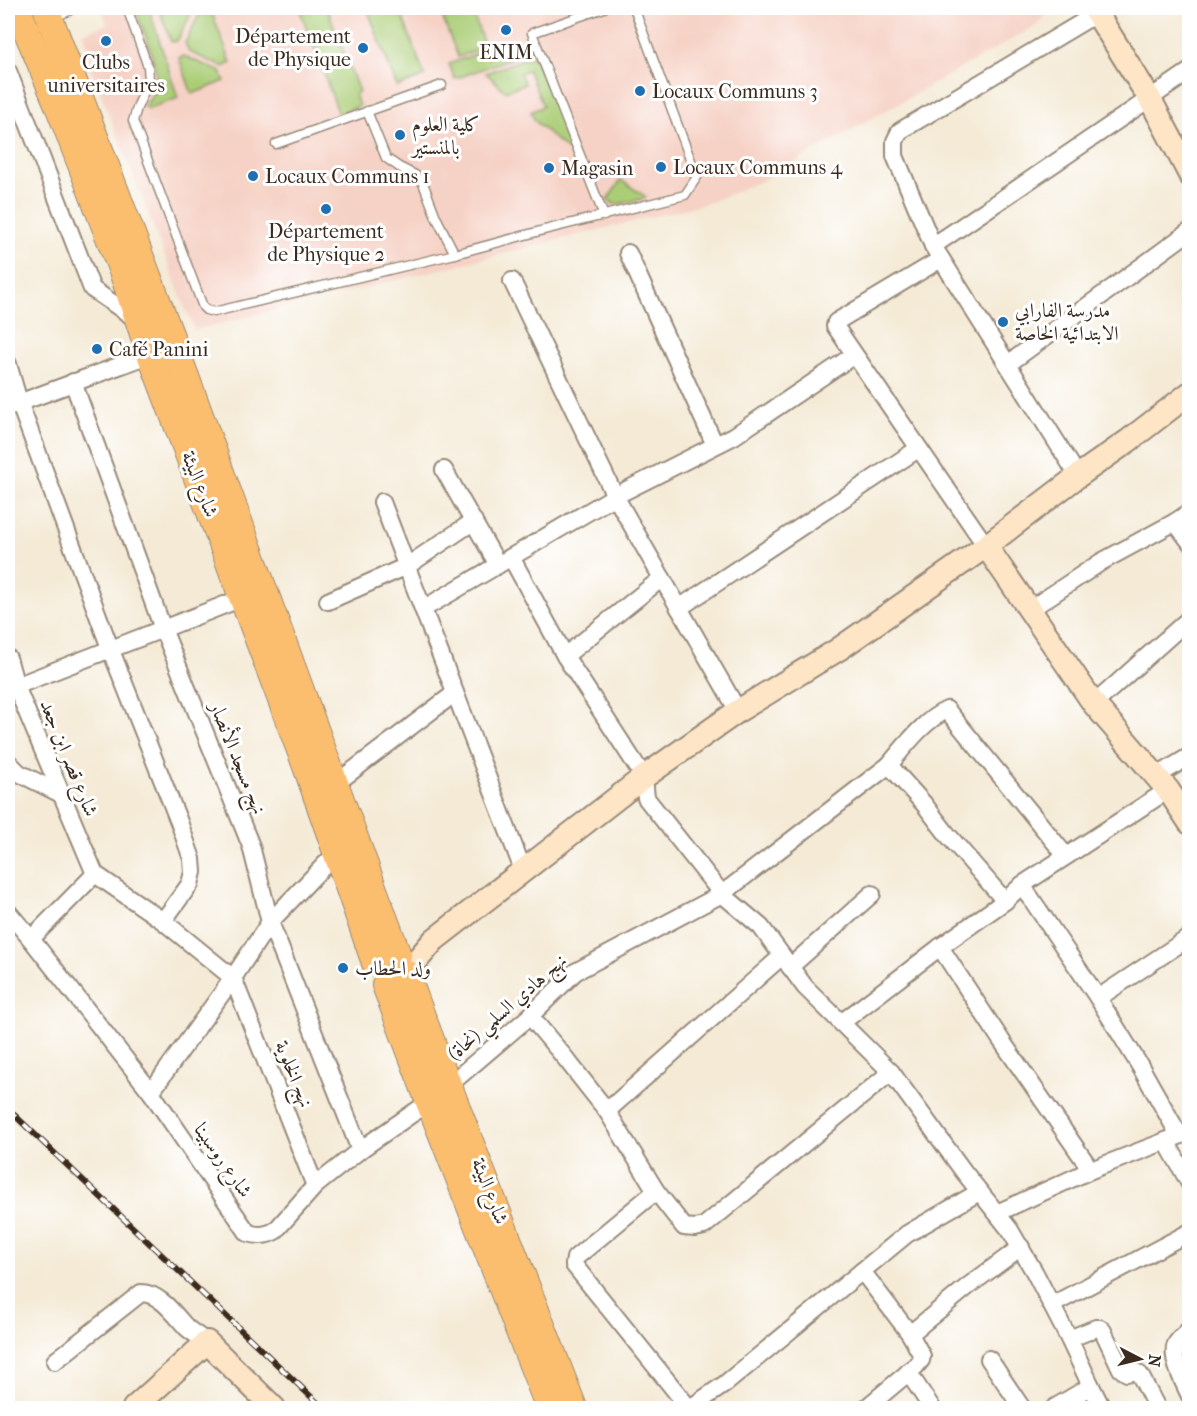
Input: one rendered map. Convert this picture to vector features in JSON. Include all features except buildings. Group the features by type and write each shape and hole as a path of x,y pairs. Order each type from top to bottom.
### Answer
{"main road":[{"path":"21,17 55,11"},
{"name":"شارع البيئة","path":"55,11 143,262 156,345 242,598 307,769 336,853 391,969"},
{"name":"شارع البيئة","path":"21,17 122,271 156,345 335,783 391,969 438,1094 549,1408"},
{"name":"شارع البيئة","path":"438,1094 482,1171 574,1408"}],"street":[{"path":"1078,476 937,252 896,156 895,141 900,131 1100,10 1190,175"},
{"path":"8,71 92,289 156,345 74,382 13,405"},
{"path":"1190,71 836,322 834,326 1094,704 1162,783 1190,823"},
{"path":"1008,364 1190,231"},
{"path":"628,253 715,445"},
{"path":"512,281 615,496 738,711"},
{"path":"423,609 615,496 734,436 854,355"},
{"path":"8,364 13,405 179,822 192,860 193,872 190,884 163,921"},
{"name":"نهج مسجد الأنصار","path":"74,382 163,629 251,846 270,922 360,1150"},
{"path":"391,969 434,940 644,777 738,711 839,649 986,546 1190,393"},
{"path":"679,608 918,449"},
{"path":"444,470 474,521 505,561 644,777 646,798 722,894 761,927 805,987 891,1072 979,1192 1010,1230 1052,1305 1102,1408"},
{"path":"382,502 523,870"},
{"path":"1029,610 1101,562 1190,512"},
{"path":"328,601 406,566 474,521"},
{"path":"1175,522 1190,542"},
{"path":"565,656 662,578"},
{"path":"16,686 242,598"},
{"path":"1094,704 1190,618"},
{"name":"شارع قصر ابن جعد","path":"8,658 16,686 95,874"},
{"path":"335,783 455,693"},
{"name":"نهج هادي السلمي (نحاة)","path":"438,1094 530,1016 575,972 722,894 889,765 912,738 947,710 1066,856"},
{"path":"841,1023 940,947 1005,901 1022,885 1066,856 1162,783 1190,756"},
{"path":"8,762 19,773 61,794"},
{"path":"889,765 1005,901"},
{"path":"150,1092 233,978 270,922 336,853"},
{"path":"31,939 95,874 163,921 233,978"},
{"path":"1022,885 1098,998 1140,1066 1178,1136 1190,1184"},
{"path":"607,1111 786,962 872,894"},
{"name":"شارع روسبينا","path":"8,912 150,1092 248,1233 266,1235 275,1231 315,1186 360,1150 438,1094"},
{"path":"1098,998 1190,937"},
{"path":"940,947 1091,1170"},
{"name":"نهج الخلوية","path":"233,978 315,1186"},
{"path":"530,1016 607,1111 656,1191 684,1227 704,1226 891,1072"},
{"path":"997,1213 1091,1170 1178,1136"},
{"path":"656,1191 575,1258 574,1265 689,1408 725,1384 907,1234 979,1192"},
{"path":"1052,1305 1190,1232"},
{"path":"910,1334 1020,1247"},
{"path":"861,1271 910,1334 922,1356 921,1360 866,1408"},
{"path":"55,1361 141,1293 148,1293 157,1298 190,1330 207,1342 274,1408"},
{"path":"1069,1339 1100,1328 1121,1369 1127,1372 1134,1371 1140,1375 1156,1408"},
{"path":"1190,1329 1175,1345 1175,1351 1178,1371 1190,1396"},
{"path":"134,1408 207,1342"},
{"path":"989,1359 1022,1408"},
{"path":"908,1372 932,1408"},
{"path":"1054,1408 1090,1386"}],"lane":[{"path":"127,8 148,67 149,80 136,108 133,121 203,307 214,312 455,254 685,195 697,177 634,8"},
{"path":"604,8 532,33 604,216"},
{"path":"276,144 442,85"},
{"path":"367,111 386,158 415,175 423,183 436,217 455,254"}],"shaded area":[{"name":"كلية العلوم بالمنستير","path":"101,8 1051,8 1036,26 759,182 708,203 194,330 90,67 94,61 83,33 107,24"}],"green space":[{"path":"159,8 194,8 177,41 171,42"},
{"path":"210,8 231,63 223,67 189,52 185,43 202,9"},
{"path":"299,8 327,8 359,92 355,94 359,106 339,114"},
{"path":"367,8 399,8 425,76 397,87"},
{"path":"439,8 471,8 485,47 458,57"},
{"path":"149,9 178,98 148,109 144,106 152,96 156,73 150,48 137,13"},
{"path":"530,42 533,50 455,79 449,64 484,51 487,59"},
{"path":"534,55 573,147 567,150 535,121 531,112 543,106 528,70 520,73 525,84 505,91 486,73"},
{"path":"184,56 221,72 225,81 192,94 179,58"},
{"path":"621,180 646,197 618,204 607,200"}],"railway":[{"path":"8,1109 323,1408"}],"place":[{"name":"ENIM","path":"506,30"},
{"name":"Clubs universitaires","path":"106,41"},
{"name":"Département de Physique","path":"363,48"},
{"name":"Locaux Communs 3","path":"640,91"},
{"name":"كلية العلوم بالمنستير","path":"400,135"},
{"name":"Locaux Communs 4","path":"661,167"},
{"name":"Magasin","path":"549,168"},
{"name":"Locaux Communs 1","path":"253,176"},
{"name":"Département de Physique 2","path":"326,209"},
{"name":"مدرسة الفارابي الابتدائية الخاصة","path":"1003,322"},
{"name":"Café Panini","path":"97,349"},
{"name":"ولد الحطاب","path":"343,968"}]}
